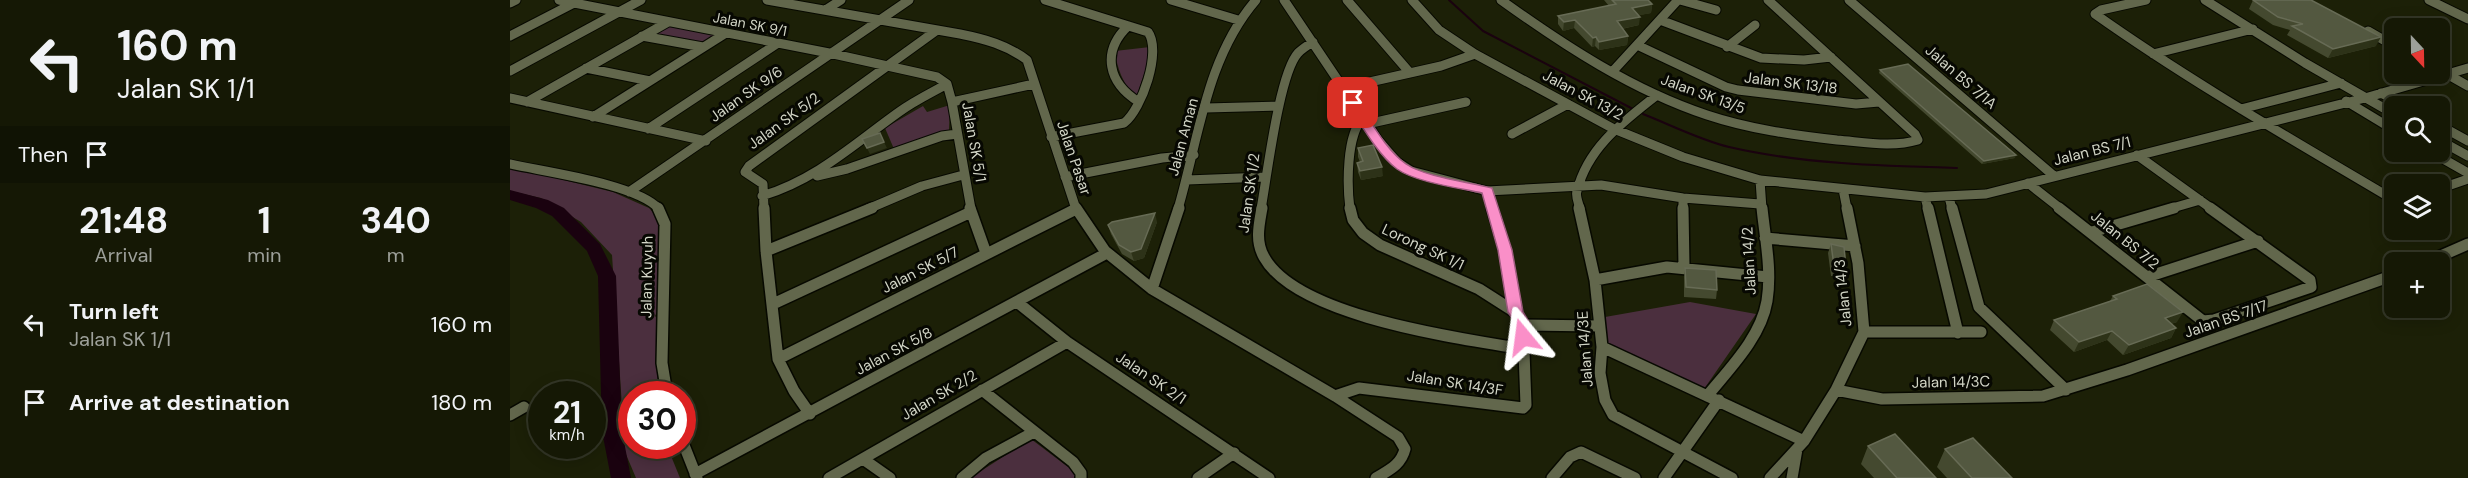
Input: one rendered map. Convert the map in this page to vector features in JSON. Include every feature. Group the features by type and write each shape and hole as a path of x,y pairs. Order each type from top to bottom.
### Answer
{"street":[{"path":"510,3 516,0"},
{"name":"Jalan SK 9/1","path":"559,0 829,53"},
{"path":"510,72 641,0"},
{"name":"Jalan Pasar","path":"772,0 990,41 1018,53 1027,60 1076,209 1107,254 1152,289 1335,396 1398,437 1405,449 1403,457 1395,467 1376,478"},
{"path":"827,9 841,0"},
{"name":"Jalan SK 9/6","path":"629,192 909,0"},
{"path":"1045,0 1148,32 1153,39 1152,57 1139,102 1131,118 1124,123 1051,137"},
{"path":"1171,0 1238,20"},
{"name":"Jalan Aman","path":"1152,289 1187,180 1223,52 1238,20 1256,0"},
{"path":"1284,0 1388,154 1402,167 1437,180 1487,191 1581,184 1683,198 1760,204"},
{"path":"1347,0 1410,73"},
{"name":"Jalan SK 13/2","path":"1412,0 1439,30 1475,54 1614,129 1683,158 1760,180 1843,189"},
{"name":"Jalan SK 13/5","path":"1502,0 1557,39 1612,71 1657,94 1706,114 1771,131 1862,142 1910,143 1918,140 1915,134 1879,102"},
{"path":"1612,71 1679,0 1716,10"},
{"path":"1768,0 1879,102"},
{"name":"Jalan BS 7/1A","path":"1849,0 2054,176"},
{"path":"2146,0 2095,13 2097,17 2153,54 2384,194"},
{"path":"2205,0 2384,108"},
{"path":"2429,0 2468,19"},
{"path":"510,36 573,2"},
{"path":"1660,20 1761,58 1804,60 1831,57"},
{"path":"527,102 668,22"},
{"path":"1727,47 1755,25"},
{"path":"1128,26 1115,39 1110,49 1110,58 1125,93 1139,102"},
{"path":"2362,28 2384,40"},
{"path":"2153,54 2253,29"},
{"name":"Jalan SK 5/2","path":"810,414 794,391 778,358 766,251 762,182 746,172 749,165 937,30"},
{"path":"593,117 726,33"},
{"path":"642,36 703,47"},
{"name":"Jalan SK 1/2","path":"1313,42 1298,53 1291,65 1279,106 1257,234 1261,253 1288,281 1329,306 1358,316 1523,349"},
{"path":"648,129 778,43"},
{"name":"Jalan SK 13/18","path":"1637,45 1737,90 1856,104 1879,102"},
{"path":"762,196 793,188 810,178 901,110 947,84 937,77 829,53"},
{"path":"1343,88 1410,73 1475,54"},
{"path":"586,68 650,81"},
{"name":"Jalan BS 7/1","path":"2450,71 2468,68"},
{"path":"2450,76 2468,86"},
{"path":"2241,109 2341,83"},
{"name":"Jalan SK 5/1","path":"947,84 971,212 986,253"},
{"path":"952,102 1034,84"},
{"name":"Jalan BS 7/1","path":"1843,189 1925,197 1986,194 2365,98 2408,84"},
{"path":"2381,93 2387,96"},
{"name":"Jalan 14/3E","path":"1657,94 1614,129 1592,155 1576,192 1576,202 1595,280 1602,347 1600,373 1605,400 1613,415 1732,478"},
{"path":"510,98 706,141"},
{"path":"2346,101 2384,124"},
{"path":"1365,121 1466,102"},
{"path":"1512,134 1568,104"},
{"path":"1206,108 1279,106"},
{"name":"Lorong SK 1/1","path":"1365,121 1353,128 1349,177 1352,218 1359,231 1373,242 1505,303 1515,312"},
{"path":"2450,131 2468,141"},
{"path":"810,178 847,169 942,136 957,134"},
{"path":"2450,146 2468,156"},
{"path":"1065,177 1162,158 1194,155"},
{"path":"2137,155 2258,241"},
{"path":"2449,162 2468,173"},
{"name":"Jalan Kuyuh","path":"510,164 629,192 655,205 662,213 665,224 662,363 665,381"},
{"path":"766,251 922,186 963,176"},
{"path":"1187,180 1265,177"},
{"path":"2450,185 2468,179"},
{"name":"Jalan 14/2","path":"1664,478 1683,452 1758,325 1767,303 1768,277 1760,204 1760,180"},
{"name":"Jalan BS 7/2","path":"2028,183 2203,321 2214,320 2311,287 2313,284 2258,241"},
{"name":"Jalan 14/3","path":"1774,475 1801,445 1836,390 1864,332 1860,280 1843,189"},
{"path":"1487,191 1505,250 1515,312 1523,325 1599,326"},
{"path":"1925,197 1958,333"},
{"path":"1949,197 1979,307 2066,390"},
{"path":"1683,198 1684,267"},
{"path":"2092,232 2200,200"},
{"name":"Jalan SK 5/7","path":"778,358 1076,209"},
{"path":"773,304 971,212"},
{"path":"1765,238 1855,246"},
{"path":"2147,277 2258,241"},
{"path":"2450,252 2468,244"},
{"name":"Jalan SK 5/8","path":"696,476 1107,254"},
{"path":"1595,280 1667,267 1768,277"},
{"name":"Jalan BS 7/17","path":"2066,390 2384,279"},
{"name":"Jalan SK 2/1","path":"1017,302 1066,342 1269,478"},
{"name":"Jalan SK 14/3F","path":"1335,396 1359,388 1520,409 1526,405 1523,325"},
{"path":"1864,332 1981,332"},
{"name":"Jalan SK 2/2","path":"829,478 1066,342"},
{"path":"1602,347 1713,398 1801,445"},
{"path":"982,390 1073,462 1082,478"},
{"name":"Jalan 14/3C","path":"1836,390 1882,399 2043,396 2066,390"},
{"path":"510,415 524,407"},
{"path":"962,478 968,471 1034,432"},
{"name":"Jalan 14/3","path":"1792,478 1801,445"},
{"path":"1552,478 1570,457 1581,452 1635,478"},
{"path":"1198,478 1234,453"},
{"path":"689,459 696,476"},
{"path":"863,459 890,478"}],"shaded area":[{"path":"668,24 721,34 703,45 649,35"},
{"path":"1150,47 1149,59 1137,95 1134,97 1121,75 1115,51"},
{"path":"950,105 949,130 894,149 885,128 923,106 927,112"},
{"path":"510,167 613,192 649,208 660,220 658,258 662,291 655,316 660,322 658,381 620,381 612,255 581,222 541,198 510,191"},
{"path":"1690,302 1756,314 1704,389 1606,342 1605,317"},
{"path":"1031,439 1076,473 1076,478 970,478"},
{"path":"628,459 672,459 680,478 636,478"}],"building":[{"path":"1612,0 1648,0 1652,4 1632,8 1640,17 1617,21 1628,36 1599,42 1575,20 1564,22 1558,16 1616,4"},
{"path":"2253,0 2311,0 2381,37 2333,49 2292,26 2303,24 2278,17"},
{"path":"1908,64 2016,155 1984,161 1880,70"},
{"path":"880,133 884,142 867,148 862,139"},
{"path":"1373,145 1382,167 1360,171 1357,163 1363,161 1358,148"},
{"path":"1155,213 1141,249 1131,252 1119,245 1108,225 1112,222"},
{"path":"1831,244 1844,247 1846,267 1834,266"},
{"path":"1685,268 1716,270 1717,290 1686,287"},
{"path":"2147,284 2183,312 2165,318 2176,328 2129,345 2112,331 2079,342 2054,320 2117,299 2113,296"},
{"path":"1895,434 1936,478 1897,478 1868,446"},
{"path":"1973,438 2012,478 1972,478 1945,449"}],"waterway":[{"path":"1449,0 1483,31 1633,109"},
{"path":"1643,114 1707,140 1757,153 1842,163 1957,168"},
{"path":"510,195 542,204 558,212 594,248 607,276 612,431 621,478"}],"route":[{"path":"1353,103 1388,154 1402,167 1437,180 1487,191 1505,250 1512,281 1515,312 1523,325 1523,337"}]}
